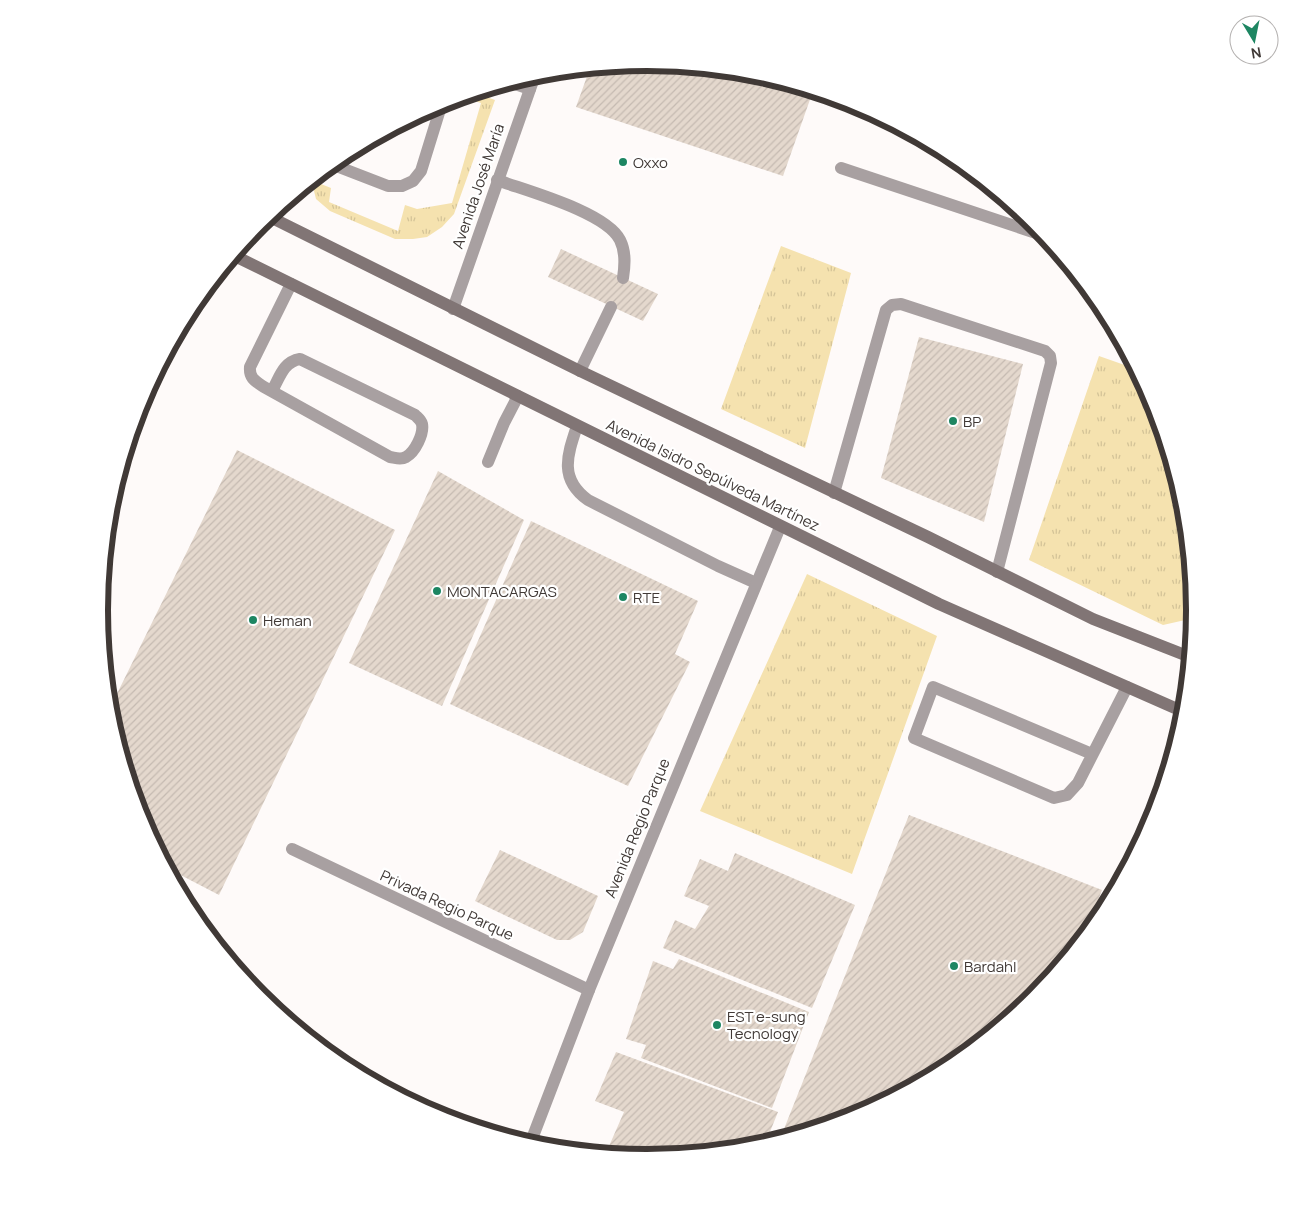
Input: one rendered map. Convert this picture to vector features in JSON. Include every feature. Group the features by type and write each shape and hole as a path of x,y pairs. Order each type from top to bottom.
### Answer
{"main road":[{"path":"276,220 452,309 928,537 1093,619 1184,655"},
{"name":"Avenida Isidro Sepúlveda Martínez","path":"239,258 939,604 1176,708"}],"street":[{"name":"Avenida José María","path":"452,309 532,84"},
{"path":"523,87 530,89"},
{"path":"340,168 388,186 402,186 413,181 421,171 439,113"},
{"path":"841,168 1030,231"},
{"path":"497,180 591,214 609,226 620,240 625,259 623,278"},
{"path":"272,391 287,364 292,360 300,359 414,415 420,420 423,427 413,451 406,457 399,459 390,456 272,391 252,379 250,367 291,284"},
{"path":"834,493 886,310 892,305 900,304 1045,351 1050,356 1052,363 997,572"},
{"path":"580,371 611,307"},
{"path":"488,462 504,423 518,396"},
{"path":"577,426 567,455 568,476 578,493 588,500 709,562 756,583"},
{"name":"Avenida Regio Parque","path":"533,1136 588,990 780,527"},
{"path":"1092,754 934,687 914,738 1054,798 1067,794 1078,783 1127,686"},
{"name":"Privada Regio Parque","path":"292,849 588,990"}],"green space":[{"path":"485,97 495,100 454,214 442,227 427,237 395,239 330,211 316,199 314,191 315,186 319,183 331,188 329,202 398,231 405,205 417,209 452,203 481,103 473,100"},
{"path":"781,246 851,273 805,448 721,409"},
{"path":"1099,356 1127,366 1145,404 1157,437 1175,505 1185,575 1186,620 1163,625 1029,560"},
{"path":"807,574 937,636 852,874 700,811"}],"building":[{"path":"612,72 682,72 717,76 752,82 811,97 783,176 576,107 588,75"},
{"path":"561,249 658,294 643,321 548,277"},
{"name":"BP","path":"919,337 1023,364 984,522 881,478"},
{"name":"Heman","path":"237,450 395,530 219,895 177,873 149,816 137,783 127,749 116,696"},
{"name":"MONTACARGAS","path":"438,471 524,520 442,706 349,663"},
{"path":"531,521 698,601 675,654 690,662 628,786 450,704"},
{"name":"Bardahl","path":"909,815 1102,890 1095,910 1052,965 1028,991 975,1037 916,1077 885,1093 853,1108 783,1131"},
{"path":"500,850 598,896 583,932 570,940 557,940 475,901"},
{"path":"735,853 855,905 812,1008 663,948 675,920 695,929 709,906 684,896 700,859 728,871"},
{"name":"EST e-sung Tecnology","path":"679,959 809,1012 772,1108 641,1058 646,1045 626,1039 653,961 673,969"},
{"path":"616,1052 778,1112 769,1134 752,1138 682,1148 612,1148 608,1148 624,1112 595,1101"}],"place":[{"name":"Oxxo","path":"623,162"},
{"name":"BP","path":"953,421"},
{"name":"MONTACARGAS","path":"437,591"},
{"name":"RTE","path":"623,597"},
{"name":"Heman","path":"253,620"},
{"name":"Bardahl","path":"954,966"},
{"name":"EST e-sung Tecnology","path":"717,1025"}]}
